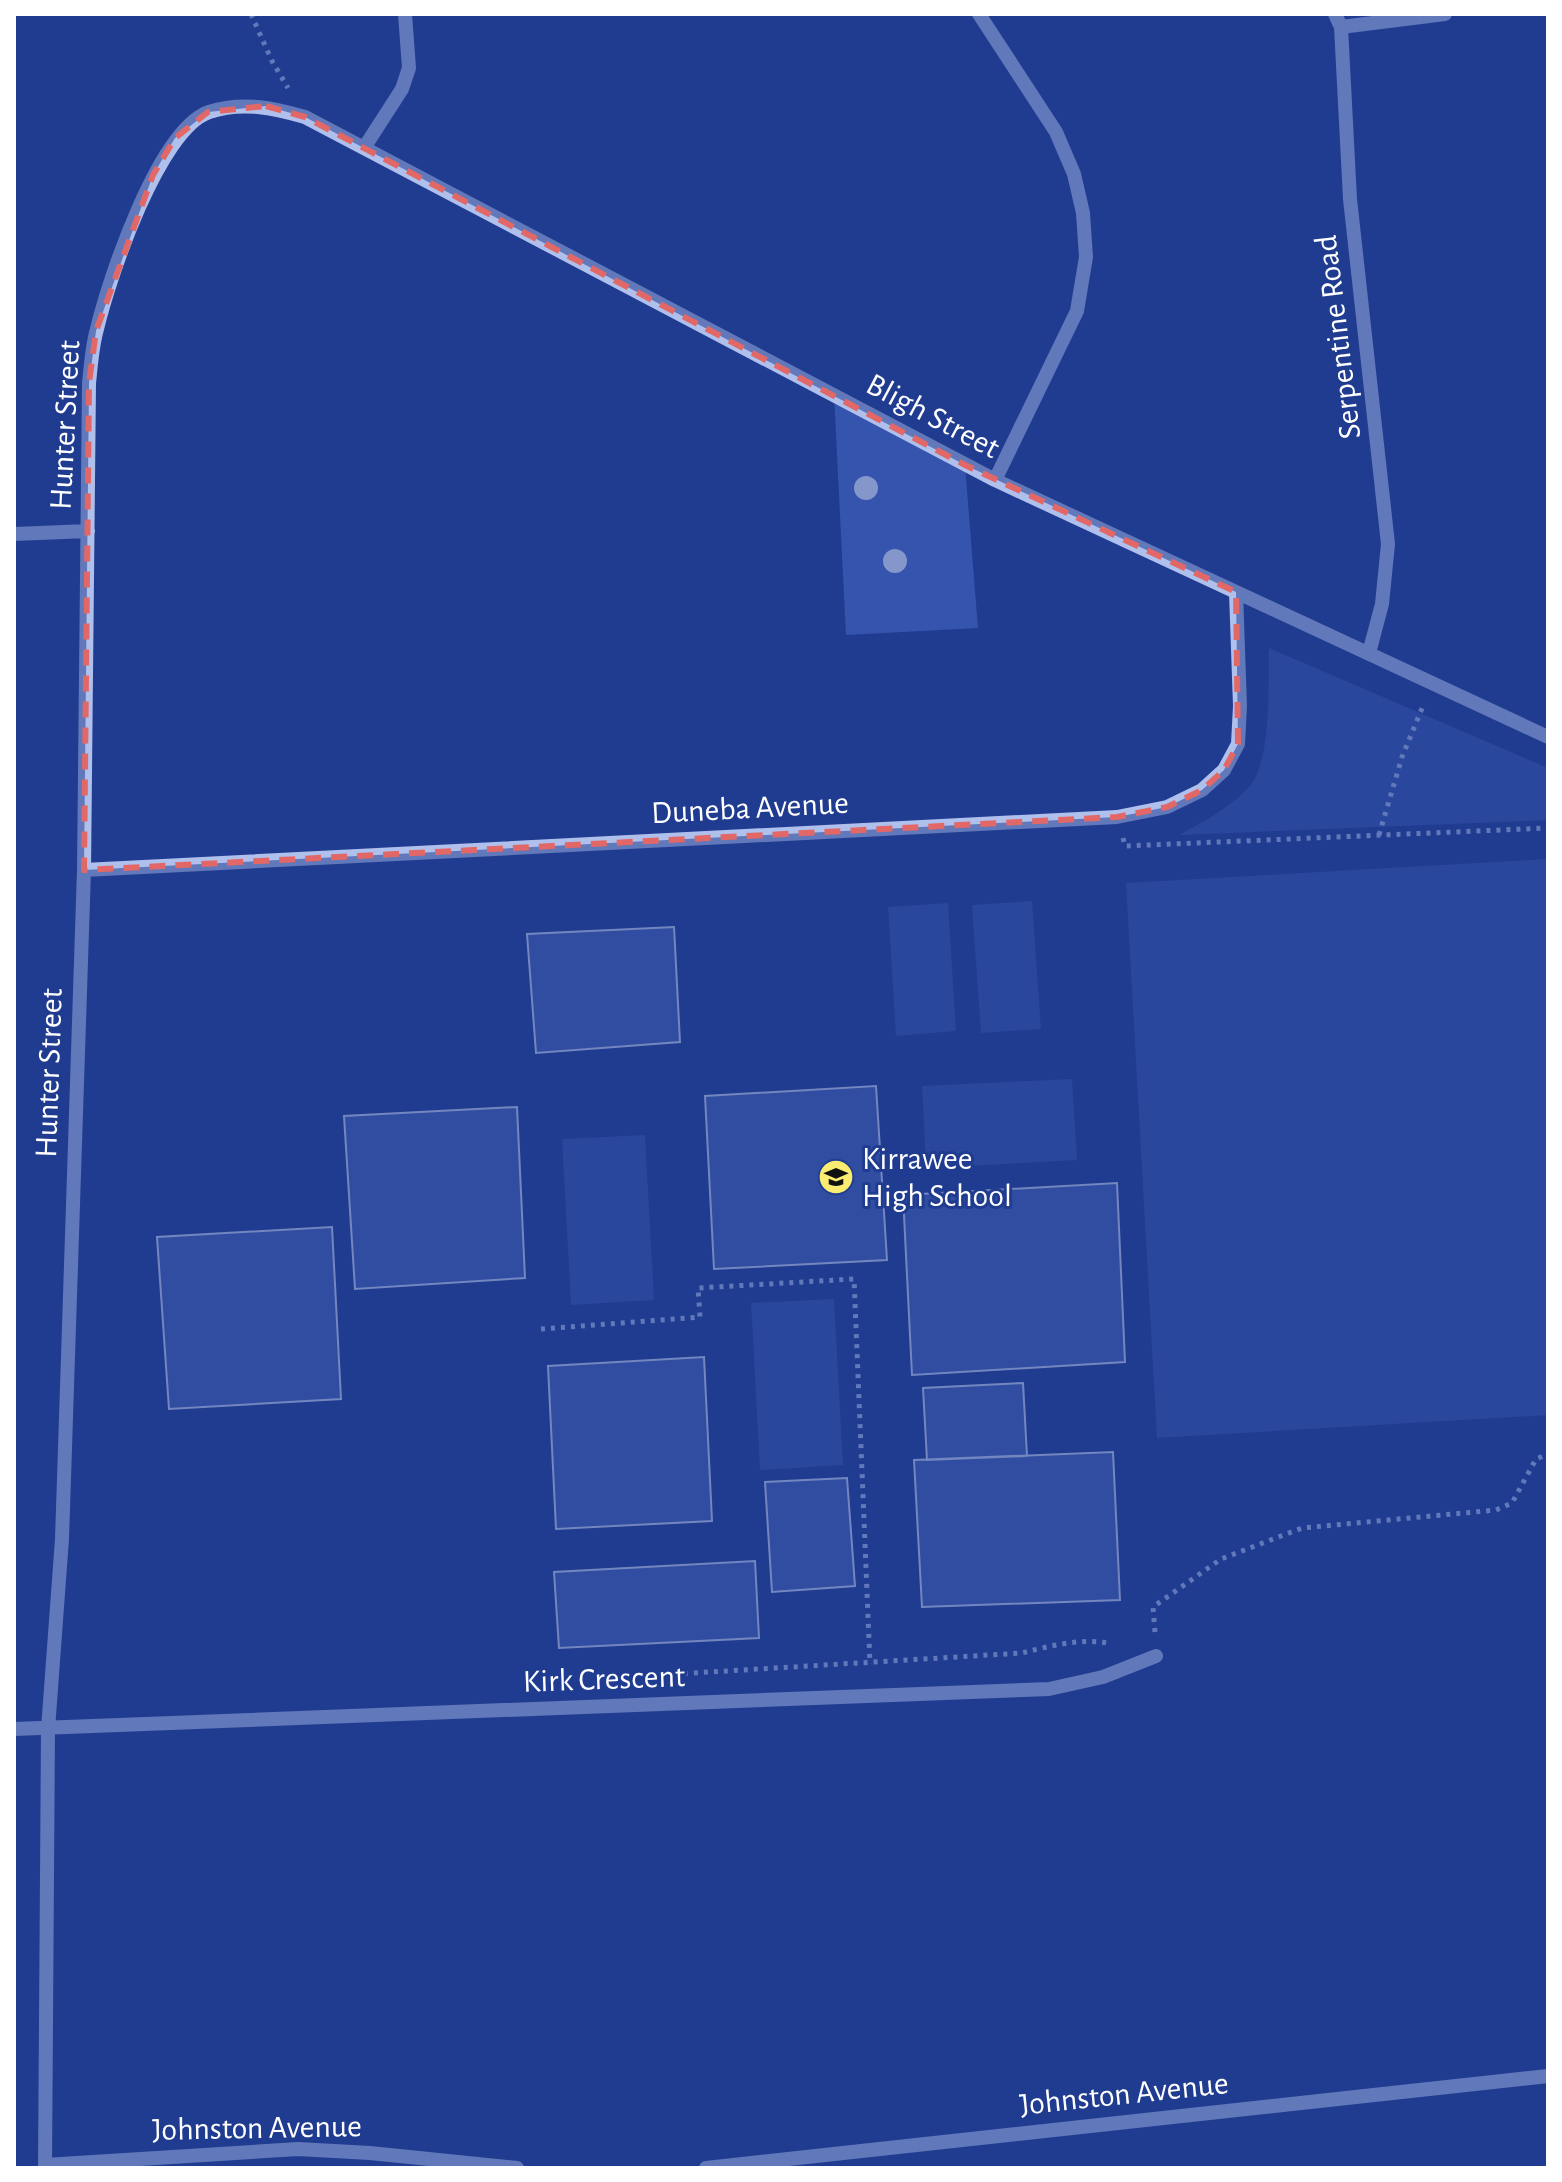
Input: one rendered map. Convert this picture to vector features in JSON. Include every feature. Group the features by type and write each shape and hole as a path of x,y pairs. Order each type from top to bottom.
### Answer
{"street":[{"path":"364,148 402,89 409,68 405,14"},
{"path":"979,14 1056,132 1074,174 1083,213 1086,257 1077,311 995,480"},
{"path":"1338,20 1445,14"},
{"name":"Serpentine Road","path":"1338,20 1350,199 1388,544 1382,604 1369,653"},
{"name":"Hunter Street","path":"45,2166 48,1729 61,1554 84,870 89,383 96,331 107,291 153,175 175,138 190,123 208,112 234,107 266,106 305,117"},
{"name":"Bligh Street","path":"305,117 995,480 1548,737"},
{"path":"14,534 88,531"},
{"name":"Duneba Avenue","path":"84,870 1117,817 1167,807 1202,790 1224,770 1238,744 1240,706 1236,592"},
{"name":"Kirk Crescent","path":"14,1729 1049,1689 1103,1677 1156,1656"},
{"name":"Johnston Avenue","path":"706,2168 1548,2076"},
{"name":"Johnston Avenue","path":"45,2166 298,2149 517,2168"}],"path":[{"path":"251,14 272,61 305,117"},
{"path":"1379,835 1402,757 1433,683"},
{"path":"1117,817 1125,846 1548,828"},
{"path":"541,1329 700,1317 698,1288 854,1279 870,1664"},
{"path":"1156,1656 1153,1607 1221,1559 1302,1528 1496,1510 1512,1503 1536,1459 1548,1454"},
{"path":"633,1676 1022,1653 1053,1645 1098,1641 1112,1644"}],"highlighted area":[{"path":"266,106 305,117 965,465 1236,592 1238,744 1224,770 1202,790 1167,807 1117,817 84,870 89,383 96,331 153,175 175,138 208,112"}],"shaded area":[{"path":"834,395 965,465 978,628 846,635"},
{"path":"1269,648 1548,768 1548,820 1179,835 1233,802 1256,776 1266,731"},
{"path":"1548,859 1548,1415 1157,1438 1126,883"},
{"path":"1032,901 1041,1029 981,1033 972,905"},
{"path":"948,903 956,1031 896,1036 888,907"},
{"path":"1072,1079 1077,1160 926,1168 922,1086"},
{"path":"645,1135 654,1300 571,1305 562,1139"},
{"path":"834,1299 843,1465 760,1470 751,1303"}],"building":[{"path":"674,927 680,1042 536,1053 527,934"},
{"path":"876,1086 887,1260 714,1269 705,1096"},
{"path":"517,1107 525,1278 355,1289 344,1116"},
{"path":"1117,1183 1125,1362 912,1375 903,1195"},
{"path":"332,1227 341,1399 169,1409 157,1237"},
{"path":"704,1357 712,1521 556,1529 548,1366"},
{"path":"1023,1383 1027,1456 927,1460 923,1388"},
{"path":"1113,1452 1120,1600 922,1607 914,1460"},
{"path":"847,1478 855,1586 772,1592 765,1482"},
{"path":"755,1561 759,1638 559,1648 554,1572"}],"place":[{"name":"Kirrawee High School","path":"836,1177"}]}
